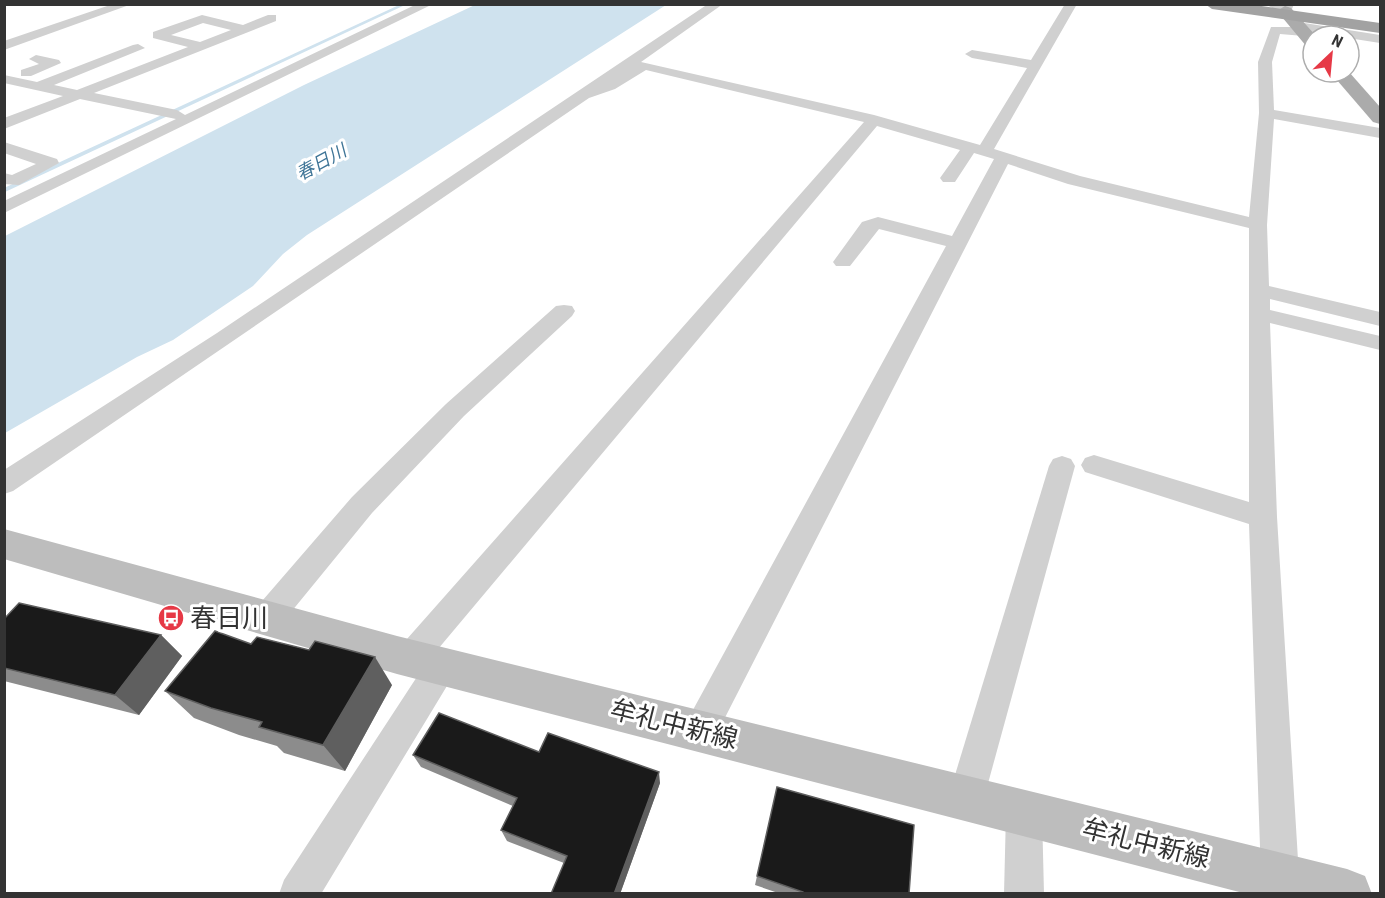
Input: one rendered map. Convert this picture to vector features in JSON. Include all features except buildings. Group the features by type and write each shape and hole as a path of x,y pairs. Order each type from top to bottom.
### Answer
{"highway":[{"path":"1212,4 1293,19 1380,26"},
{"path":"1240,4 1293,19"}],"main road":[{"path":"1350,84 1380,118"},
{"name":"牟礼中新線","path":"4,544 426,662 1347,894"}],"street":[{"path":"4,46 126,4"},
{"path":"4,208 427,4"},
{"path":"700,731 957,243 986,152 1071,4"},
{"path":"4,484 718,6"},
{"path":"4,124 272,18"},
{"path":"201,46 158,35 202,19 244,29"},
{"path":"1280,876 1263,517 1259,302 1258,225 1267,113 1265,62 1275,30 1293,19 1380,39"},
{"path":"586,94 610,86 644,65 683,37 688,26"},
{"path":"38,86 138,48"},
{"path":"972,54 1035,65"},
{"path":"7,79 54,63 36,58"},
{"path":"644,65 874,120 1074,180 1258,225"},
{"path":"7,79 169,114"},
{"path":"129,148 169,114 240,93"},
{"path":"1267,113 1380,133"},
{"path":"298,894 426,662 874,120"},
{"path":"4,147 51,163 13,181 4,178"},
{"path":"949,178 986,152"},
{"path":"843,262 869,226 878,223 957,243"},
{"path":"1259,302 1380,319"},
{"path":"1259,302 1380,343"},
{"path":"267,618 362,505 455,410 564,311"},
{"path":"1094,465 1263,517"},
{"path":"966,798 1062,466"},
{"path":"1024,813 1024,894"}],"water":[{"path":"477,4 666,5 307,235 283,254 253,286 173,340 137,357 5,433 5,236 304,85"},
{"path":"399,5 405,5 5,192 4,188"}],"place":[{"name":"春日川","path":"171,618"}]}
